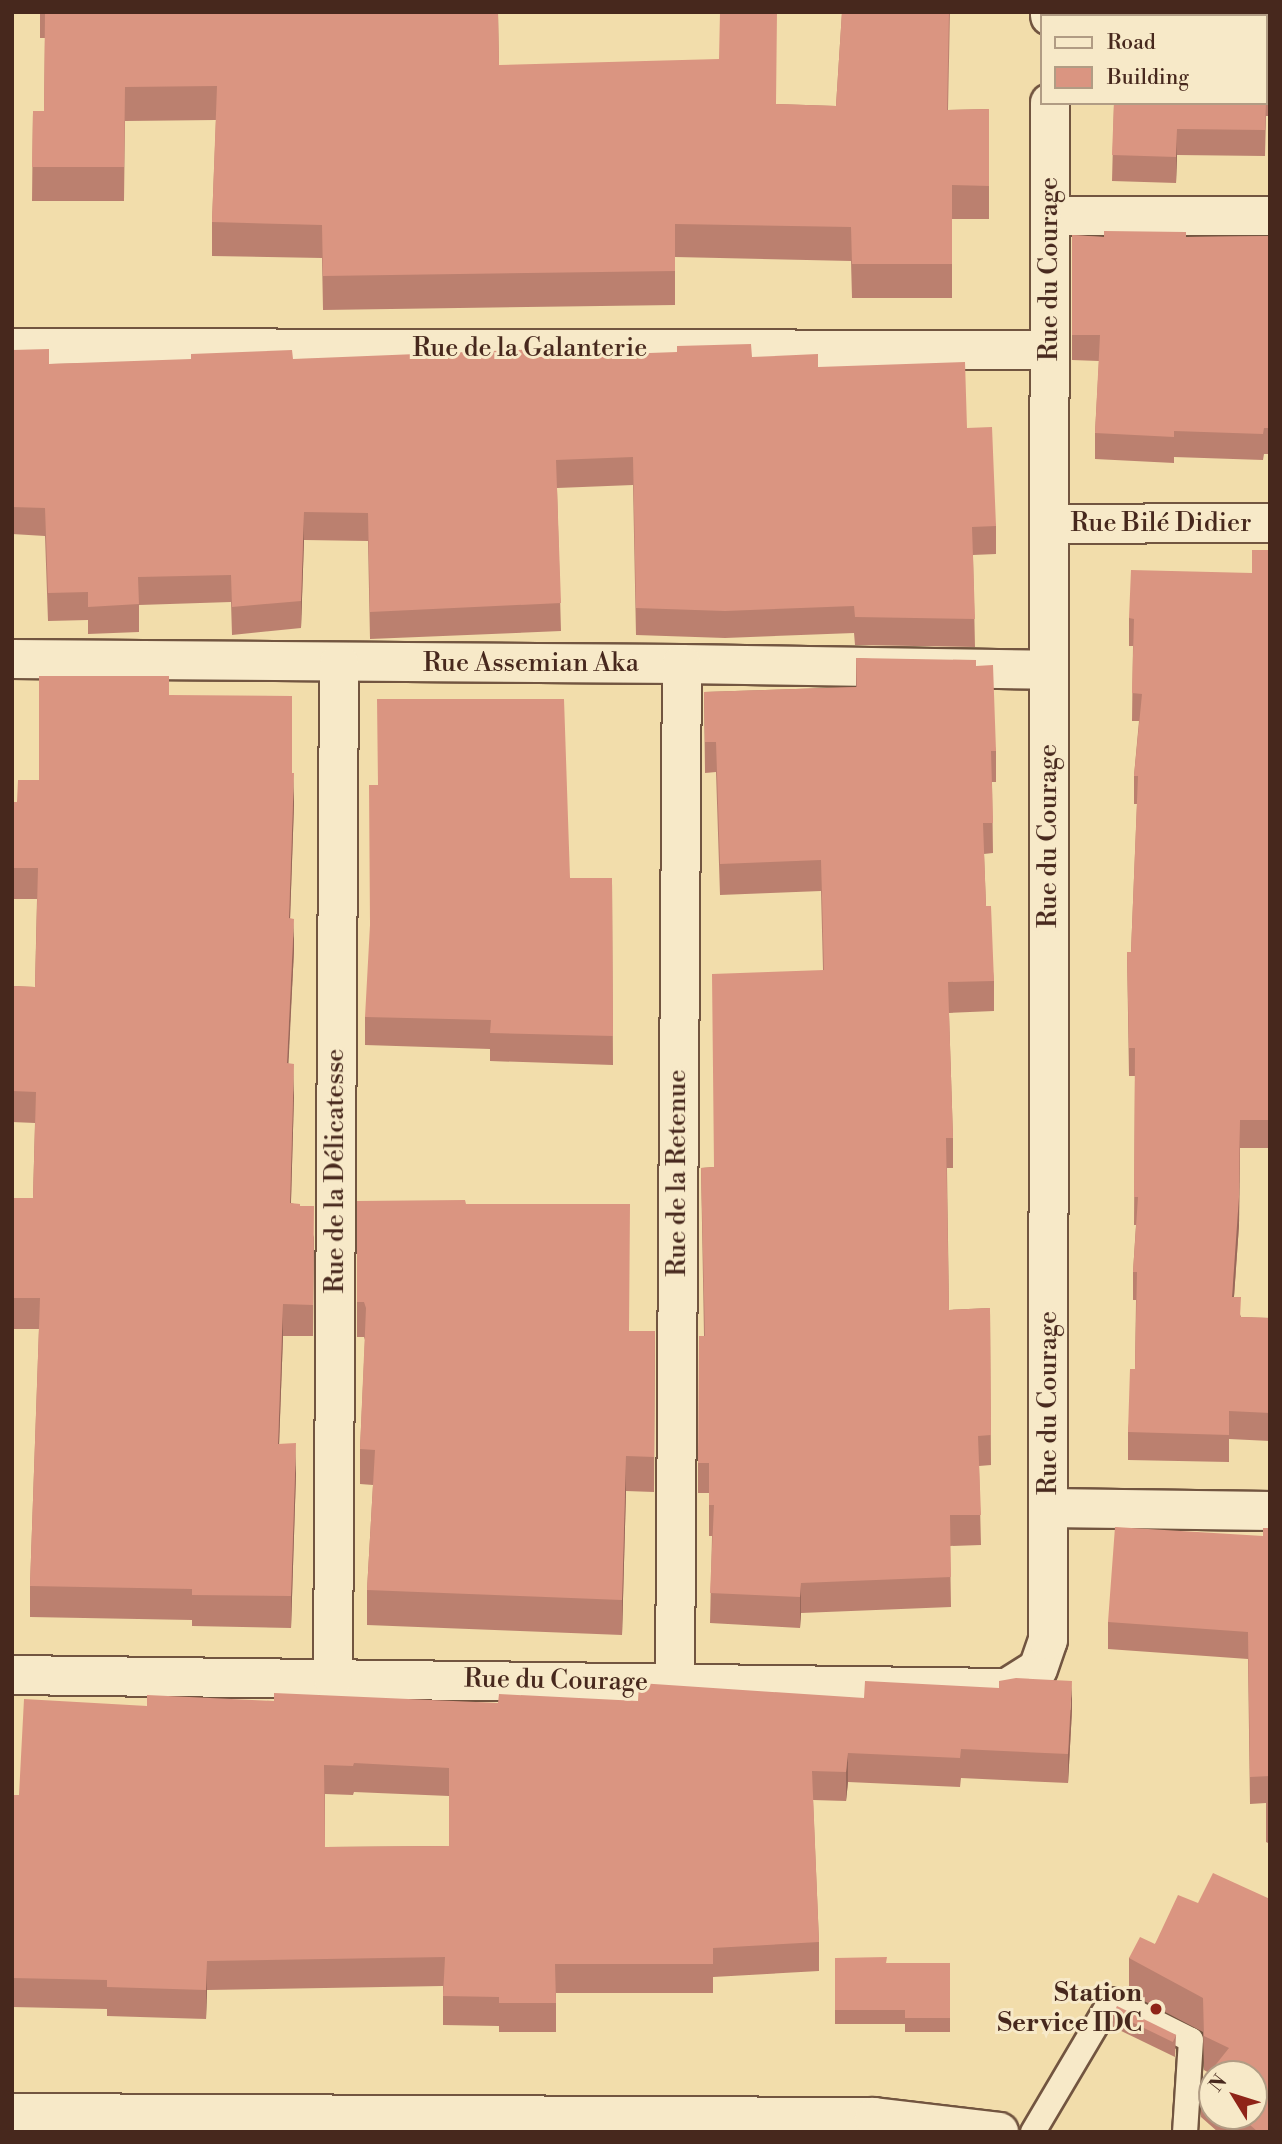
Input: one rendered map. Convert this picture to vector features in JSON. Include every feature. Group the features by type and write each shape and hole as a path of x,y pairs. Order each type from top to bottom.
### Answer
{"street":[{"name":"Rue du Courage","path":"12,1675 1007,1688 1038,1669 1048,1640 1050,105"},
{"path":"1051,216 1270,216"},
{"name":"Rue de la Galanterie","path":"12,348 1049,350"},
{"name":"Rue Bilé Didier","path":"1051,524 1270,523"},
{"name":"Rue Assemian Aka","path":"12,659 682,664 1049,670"},
{"name":"Rue de la Délicatesse","path":"333,1678 339,663"},
{"name":"Rue de la Retenue","path":"675,1682 682,664"},
{"path":"1049,1508 1270,1511"},
{"path":"12,2113 874,2117 999,2132"}],"lane":[{"path":"1033,2132 1111,2000 1191,2040 1185,2132"}],"building":[{"path":"45,12 498,12 499,65 719,59 720,12 777,12 776,104 836,106 842,12 949,12 947,110 989,109 989,186 952,185 952,264 852,264 851,227 675,224 675,271 323,276 322,225 212,222 217,86 125,87 124,167 32,167 33,111 44,111"},
{"path":"1113,12 1249,12 1249,14"},
{"path":"1268,33 1270,33 1268,90"},
{"path":"1114,105 1266,105 1265,130 1177,129 1176,157 1112,155"},
{"path":"1104,231 1186,232 1186,237 1270,236 1270,428 1264,428 1263,434 1174,431 1174,437 1095,433 1100,335 1072,335 1072,235 1104,237"},
{"path":"751,344 752,357 818,354 818,367 965,362 967,428 992,427 996,526 972,527 975,619 855,617 854,606 725,611 636,608 633,457 556,460 561,603 370,612 368,513 304,512 301,601 232,607 231,575 138,577 139,604 88,607 88,592 48,593 45,508 12,507 12,350 49,349 49,364 191,359 191,354 292,350 293,359 539,349 539,357 677,352 677,346"},
{"path":"1252,550 1270,550 1270,1120 1240,1120 1239,1197 1232,1297 1241,1297 1240,1317 1270,1318 1270,1413 1229,1411 1229,1435 1128,1432 1130,1369 1135,1369 1137,1272 1133,1272 1138,1197 1134,1197 1135,1048 1129,1048 1127,952 1131,952 1138,776 1134,776 1142,694 1132,693 1134,619 1129,618 1131,570 1252,573"},
{"path":"856,658 976,660 976,666 993,665 996,751 991,751 993,823 983,823 986,906 991,906 994,981 948,982 953,1138 946,1138 949,1310 990,1308 991,1435 978,1436 981,1515 950,1515 951,1577 801,1583 800,1597 710,1593 714,1505 709,1505 709,1463 698,1463 699,1336 705,1336 701,1168 714,1167 712,974 824,970 821,860 720,864 716,742 705,742 704,692 857,687"},
{"path":"39,676 169,676 169,695 292,696 294,773 289,918 294,919 287,1063 294,1064 290,1203 314,1206 313,1305 283,1304 278,1444 296,1443 291,1596 192,1595 192,1589 30,1586 40,1298 12,1298 12,1198 33,1198 36,1092 12,1091 12,986 35,987 38,868 12,868 12,802 17,802 18,780 39,780"},
{"path":"377,699 564,699 570,878 612,878 613,1036 490,1033 491,1020 365,1017 370,925 369,785 378,785"},
{"path":"465,1200 466,1204 630,1204 629,1331 655,1331 654,1457 626,1456 622,1600 367,1590 375,1450 360,1449 366,1308 364,1302 357,1302 357,1201"},
{"path":"1115,1527 1263,1536 1263,1528 1270,1528 1270,1776 1250,1777 1248,1632 1108,1622"},
{"path":"1016,1678 1072,1681 1068,1754 961,1749 960,1758 848,1753 846,1772 812,1771 819,1942 713,1948 713,1964 555,1964 556,2003 499,2003 499,1997 443,1996 445,1957 207,1961 206,1990 107,1987 107,1980 12,1978 12,1795 19,1795 24,1699 147,1706 147,1695 274,1701 274,1693 498,1703 499,1694 638,1701 639,1683 864,1698 865,1681 999,1688 999,1681","holes":["354,1763 449,1768 449,1846 325,1847 324,1765 353,1766"]},
{"path":"1213,1873 1270,1899 1270,2132 1256,2130 1268,2130 1268,2060 1219,2060 1229,2048 1204,2036 1203,1998 1129,1958 1140,1937 1155,1944 1178,1895 1198,1903"},
{"path":"887,1957 886,1963 950,1963 950,2018 905,2018 905,2010 835,2010 835,1958"},
{"path":"1117,2006 1176,2035 1173,2042 1113,2013"}],"place":[{"name":"Station Service IDC","path":"1156,2009"}]}
